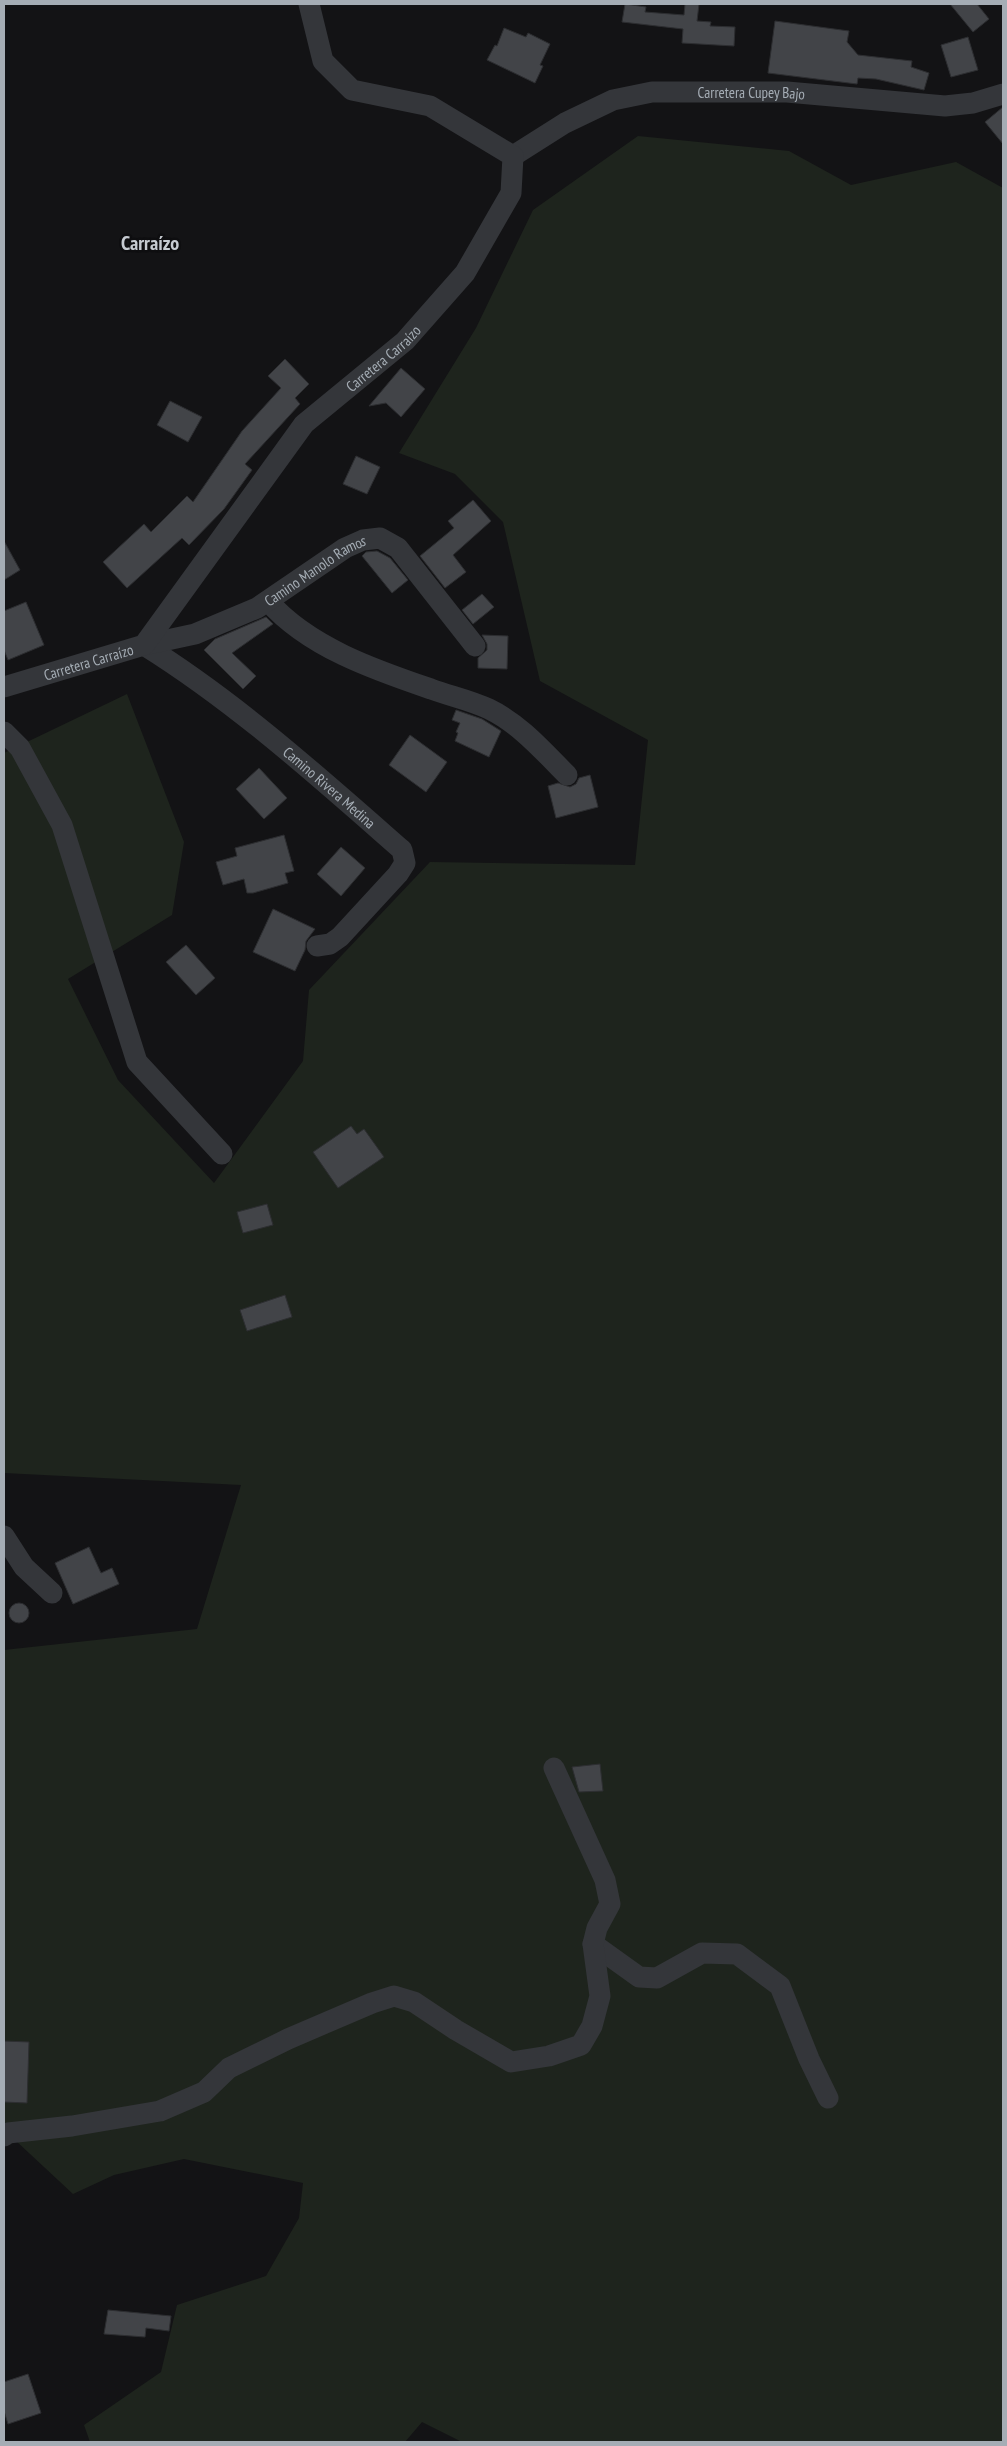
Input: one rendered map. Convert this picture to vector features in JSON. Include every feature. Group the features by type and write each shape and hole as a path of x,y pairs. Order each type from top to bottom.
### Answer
{"street":[{"path":"310,4 323,61 352,90 430,106 513,156"},
{"name":"Carretera Cupey Bajo","path":"513,156 565,123 612,100 652,92 787,92 945,106 973,103 1003,94"},
{"name":"Carretera Carraízo","path":"4,688 144,645 304,424 405,341 465,273 511,193 513,156"},
{"name":"Camino Manolo Ramos","path":"144,645 195,634 268,601 346,548 363,540 380,538 398,548 475,646"},
{"path":"268,601 284,620 355,659 430,689 464,699 503,717 517,726 566,775"},
{"name":"Camino Rivera Medina","path":"144,645 181,668 234,708 402,850 406,864 398,874 340,937 330,944 318,946"},
{"path":"4,732 20,748 62,825 137,1062 222,1154"},
{"path":"4,1536 24,1567 52,1593"},
{"path":"4,2136 8,2133 72,2126 160,2111 204,2092 229,2068 372,2002 394,1996 414,2002 456,2030 511,2062 549,2056 581,2045 592,2026 600,1996 593,1944 597,1928 610,1904 605,1880 554,1768"},
{"path":"593,1944 638,1977 657,1978 702,1953 737,1954 780,1986 828,2098"}],"shaded area":[{"path":"638,136 789,151 851,185 956,162 1003,188 1003,2442 462,2442 422,2422 405,2442 90,2442 84,2425 161,2372 177,2305 266,2276 299,2218 303,2183 184,2159 114,2175 73,2194 15,2140 4,2142 4,1650 197,1629 241,1485 4,1473 4,753 127,694 184,842 172,915 68,979 118,1080 214,1183 303,1061 309,990 430,862 635,865 648,740 540,681 503,522 455,474 399,453 476,328 533,210"}],"building":[{"path":"625,4 646,7 645,12 684,15 685,4 699,4 697,21 711,22 710,26 735,27 734,46 682,43 683,29 622,22"},
{"path":"950,4 977,4 989,19 973,32"},
{"path":"775,21 849,31 847,42 858,55 912,61 911,67 929,73 924,90 876,79 858,78 857,84 768,73"},
{"path":"504,28 526,37 528,33 550,44 540,65 543,66 535,83 487,60 495,45 497,46"},
{"path":"968,37 978,70 951,77 941,45"},
{"path":"1003,107 1003,144 985,122"},
{"path":"285,359 309,384 295,398 300,404 245,464 252,470 224,509 189,545 182,538 127,588 103,562 144,524 151,532 187,496 193,502 242,431 281,388 268,376"},
{"path":"401,368 425,389 401,417 386,403 369,406"},
{"path":"170,401 202,417 188,442 157,425"},
{"path":"356,456 380,467 367,494 343,484"},
{"path":"473,500 491,521 453,555 466,572 445,588 420,556 454,528 448,521"},
{"path":"4,541 20,570 4,580"},
{"path":"377,551 390,558 408,580 392,593 362,556 366,552"},
{"path":"482,594 494,607 473,624 462,610"},
{"path":"26,602 44,645 8,660 4,650 4,611"},
{"path":"266,617 273,624 232,653 256,676 243,689 204,650 215,639"},
{"path":"482,635 508,636 507,669 478,668 478,658 487,650 487,644"},
{"path":"456,710 482,719 501,731 489,757 455,741 460,723 452,720"},
{"path":"410,735 447,762 426,792 389,765"},
{"path":"259,768 287,798 264,819 236,789"},
{"path":"590,775 598,807 556,818 548,786 558,783 570,787 576,784 579,778"},
{"path":"284,835 294,871 285,873 288,883 253,893 247,893 244,879 223,885 216,862 237,856 235,848"},
{"path":"341,847 365,868 341,896 317,874"},
{"path":"273,909 315,929 306,941 305,950 295,971 253,952"},
{"path":"186,945 215,978 196,995 166,962"},
{"path":"351,1126 357,1134 364,1129 384,1157 338,1188 313,1152"},
{"path":"267,1204 273,1225 243,1233 237,1212"},
{"path":"285,1295 292,1317 247,1331 240,1310"},
{"path":"89,1547 101,1573 112,1568 119,1584 73,1604 55,1563"},
{"path":"19,1603 26,1606 29,1613 26,1620 19,1623 12,1620 9,1613 12,1606"},
{"path":"600,1764 603,1791 579,1792 572,1767"},
{"path":"4,2041 29,2042 27,2103 4,2102"},
{"path":"108,2310 171,2316 169,2331 146,2328 145,2337 104,2334"},
{"path":"28,2374 41,2413 8,2424 4,2411 4,2382"}],"district":[{"name":"Carraízo","path":"150,243"}]}
